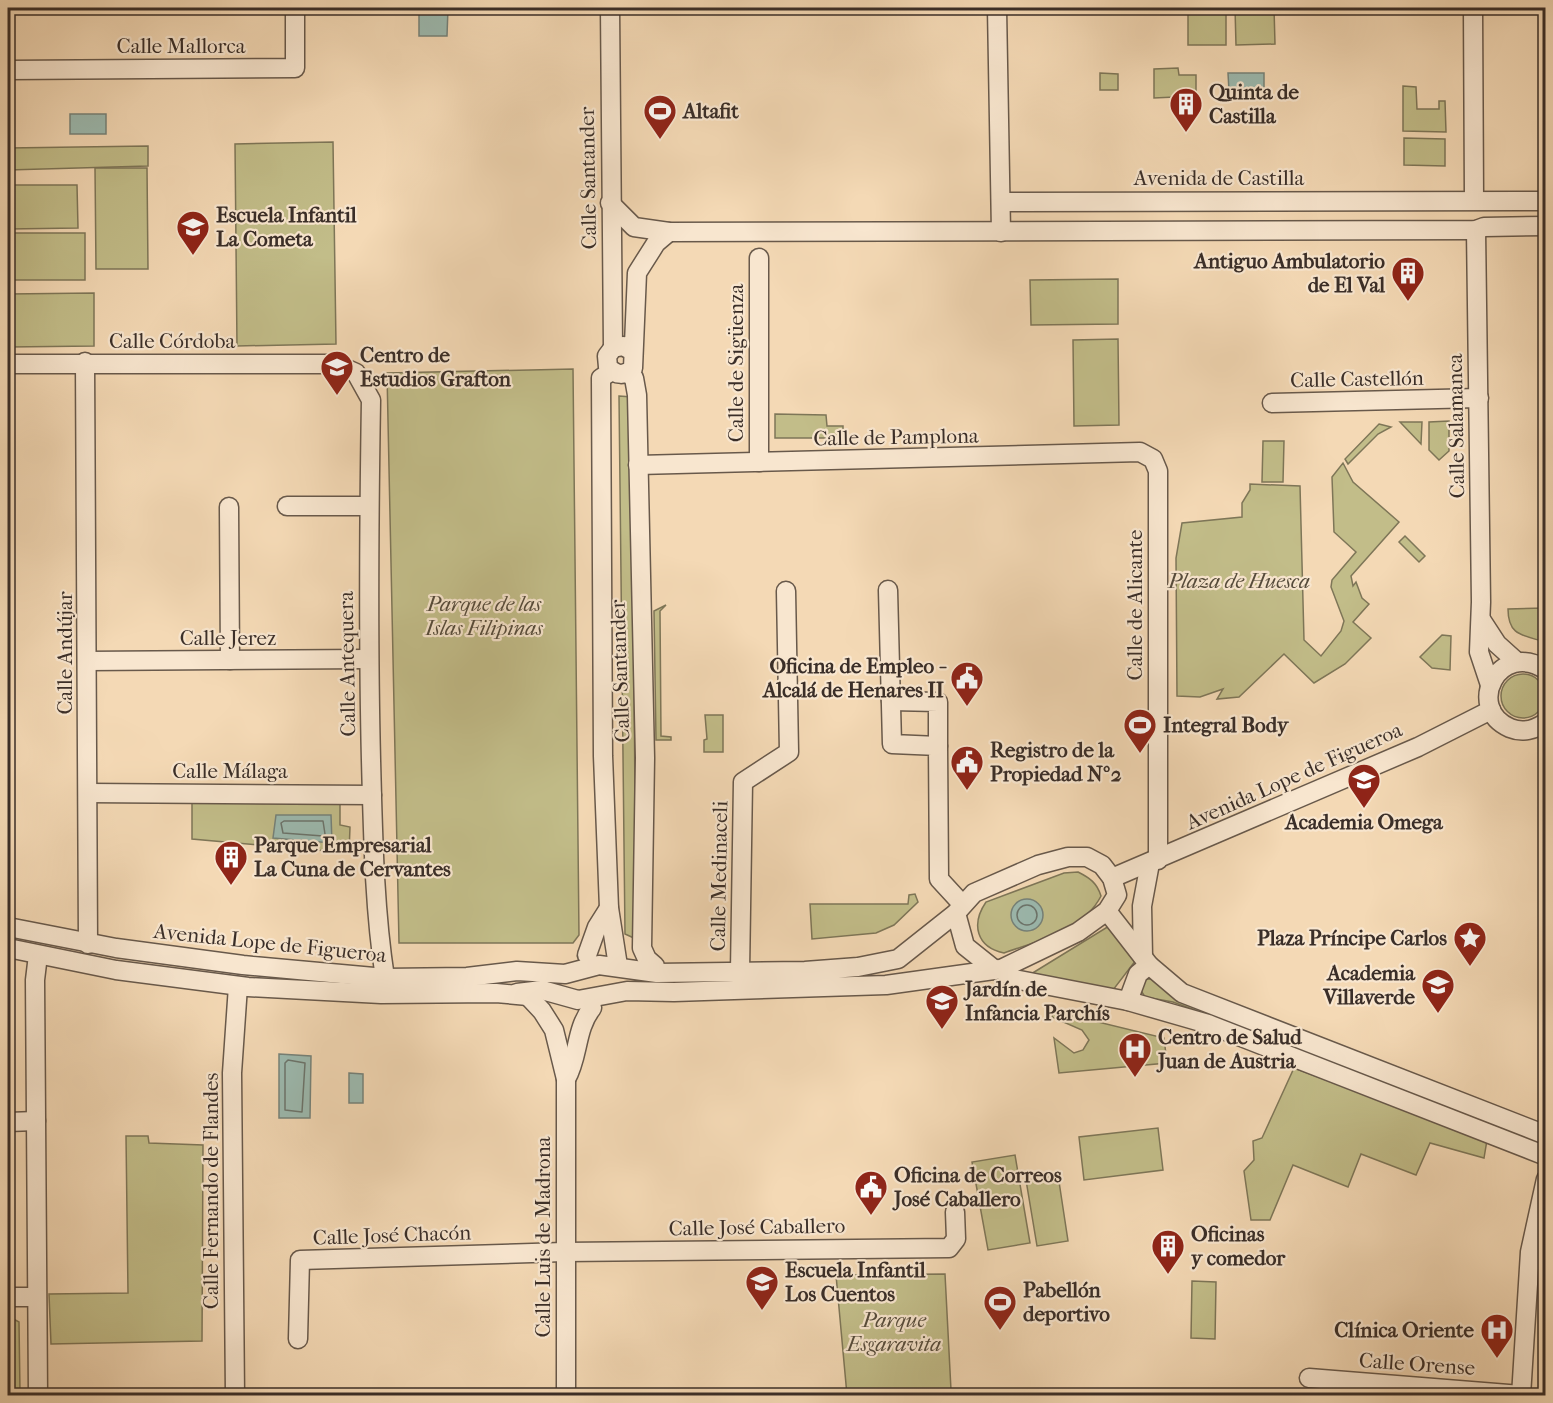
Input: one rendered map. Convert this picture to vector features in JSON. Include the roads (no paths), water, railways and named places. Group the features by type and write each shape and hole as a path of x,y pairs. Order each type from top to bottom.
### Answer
{"street":[{"name":"Calle Mallorca","path":"8,70 295,68 295,8"},
{"name":"Calle Santander","path":"610,8 613,348"},
{"path":"997,8 1001,232"},
{"path":"1473,8 1476,201"},
{"path":"1476,201 1490,208 1491,216 1477,228"},
{"path":"1476,201 1463,207 1461,214 1463,222 1477,228"},
{"name":"Avenida de Castilla","path":"1001,202 1545,201"},
{"path":"610,203 634,227 669,232 1001,232 1545,226"},
{"name":"Calle Salamanca","path":"1477,228 1482,621 1479,652 1490,685 1488,694 1491,710"},
{"path":"632,351 623,346 613,348 606,362 620,372 635,363 632,351 637,273 656,243 669,232"},
{"name":"Calle de Sigüenza","path":"759,260 759,462"},
{"name":"Calle Andújar","path":"85,363 88,944"},
{"name":"Calle Córdoba","path":"8,364 336,364"},
{"name":"Calle Antequera","path":"336,364 356,373 371,400 368,659 379,941 386,978"},
{"name":"Calle Santander","path":"606,960 613,941 608,918 603,756 601,378 620,372 634,378 637,394 645,758 642,948 647,959 655,967"},
{"name":"Calle Castellón","path":"1272,403 1479,398"},
{"name":"Calle de Pamplona","path":"638,465 1140,452 1153,459"},
{"name":"Calle de Alicante","path":"1146,961 1142,906 1154,862 1158,471 1153,459"},
{"path":"287,506 369,506"},
{"path":"229,507 230,660"},
{"path":"888,590 892,744 938,746"},
{"name":"Calle Medinaceli","path":"740,971 743,782 789,752 786,591"},
{"path":"1482,621 1497,644 1517,662"},
{"name":"Calle Jerez","path":"87,661 368,659"},
{"path":"1490,685 1500,670 1517,662 1527,661 1545,670"},
{"path":"891,701 938,702 939,879 959,909 965,946 998,970 1014,979 1128,1001 1208,1024 1545,1156"},
{"path":"1491,710 1505,725 1524,731 1542,732"},
{"name":"Avenida Lope de Figueroa","path":"8,927 88,944 243,965 386,978 467,977 606,960 655,967 740,971 805,971 880,964 898,959 959,909 974,893 1027,870 1068,857 1087,857 1102,865 1112,879 1418,747 1491,710"},
{"name":"Calle Málaga","path":"88,793 372,795"},
{"path":"1112,879 1117,895 1107,910 1146,961 1182,993 1540,1133 1545,1150"},
{"name":"Avenida Lope de Figueroa","path":"568,1004 609,993 641,990 655,992 886,985 998,970 1078,932 1107,910"},
{"name":"Calle Santander","path":"606,960 597,927 608,918"},
{"name":"Calle Santander","path":"608,918 629,955 655,967"},
{"name":"Avenida Lope de Figueroa","path":"8,948 116,970 238,986 381,994 522,995 542,990 568,1004 647,1000 655,992"},
{"path":"38,955 35,980 38,1395"},
{"path":"606,960 615,987 609,993"},
{"name":"Avenida Lope de Figueroa","path":"529,971 565,974 606,960 657,973 655,967"},
{"path":"1128,1001 1138,974 1146,961"},
{"path":"565,974 568,1004"},
{"name":"Calle Fernando de Flandes","path":"235,1395 232,1073 238,986"},
{"name":"Calle Luis de Madrona","path":"522,995 542,1011 567,1043"},
{"name":"Calle Luis de Madrona","path":"566,1395 564,1252 566,1079 560,1060 567,1043 584,1019 568,1004 560,1029 567,1043"},
{"path":"8,1122 36,1121"},
{"path":"1521,1395 1530,1252 1545,1179"},
{"name":"Calle José Caballero","path":"564,1252 949,1248 956,1239 954,1212"},
{"name":"Calle José Chacón","path":"298,1339 300,1260 564,1252"},
{"path":"8,1297 36,1297"},
{"name":"Calle Orense","path":"1309,1378 1521,1395"}],"water":[{"path":"419,8 448,8 447,36 419,36"},
{"path":"1228,73 1264,73 1264,90 1229,91"},
{"path":"70,114 106,114 106,134 70,134"},
{"path":"276,815 331,815 332,843 273,838"},
{"path":"1027,899 1038,904 1043,915 1038,926 1027,931 1016,926 1011,915 1016,904"},
{"path":"279,1054 311,1056 310,1118 279,1118"},
{"path":"349,1073 363,1074 363,1103 349,1103"}],"place":[{"name":"Quinta de Castilla","path":"1186,133"},
{"name":"Altafit","path":"660,140"},
{"name":"Escuela Infantil La Cometa","path":"193,256"},
{"name":"Antiguo Ambulatorio de El Val","path":"1408,302"},
{"name":"Centro de Estudios Grafton","path":"337,396"},
{"name":"Oficina de Empleo - Alcalá de Henares II","path":"967,707"},
{"name":"Integral Body","path":"1140,754"},
{"name":"Registro de la Propiedad Nº2","path":"967,791"},
{"name":"Academia Omega","path":"1364,809"},
{"name":"Parque Empresarial La Cuna de Cervantes","path":"231,886"},
{"name":"Plaza Príncipe Carlos","path":"1470,967"},
{"name":"Academia Villaverde","path":"1438,1014"},
{"name":"Jardín de Infancia Parchís","path":"942,1030"},
{"name":"Centro de Salud Juan de Austria","path":"1135,1078"},
{"name":"Oficina de Correos José Caballero","path":"871,1216"},
{"name":"Oficinas y comedor","path":"1168,1275"},
{"name":"Escuela Infantil Los Cuentos","path":"762,1311"},
{"name":"Pabellón deportivo","path":"1000,1331"},
{"name":"Clínica Oriente","path":"1497,1359"}],"park label":[{"name":"Plaza de Huesca","path":"1239,581"},
{"name":"Parque de las Islas Filipinas","path":"484,616"},
{"name":"Parque Esgaravita","path":"894,1332"}]}
